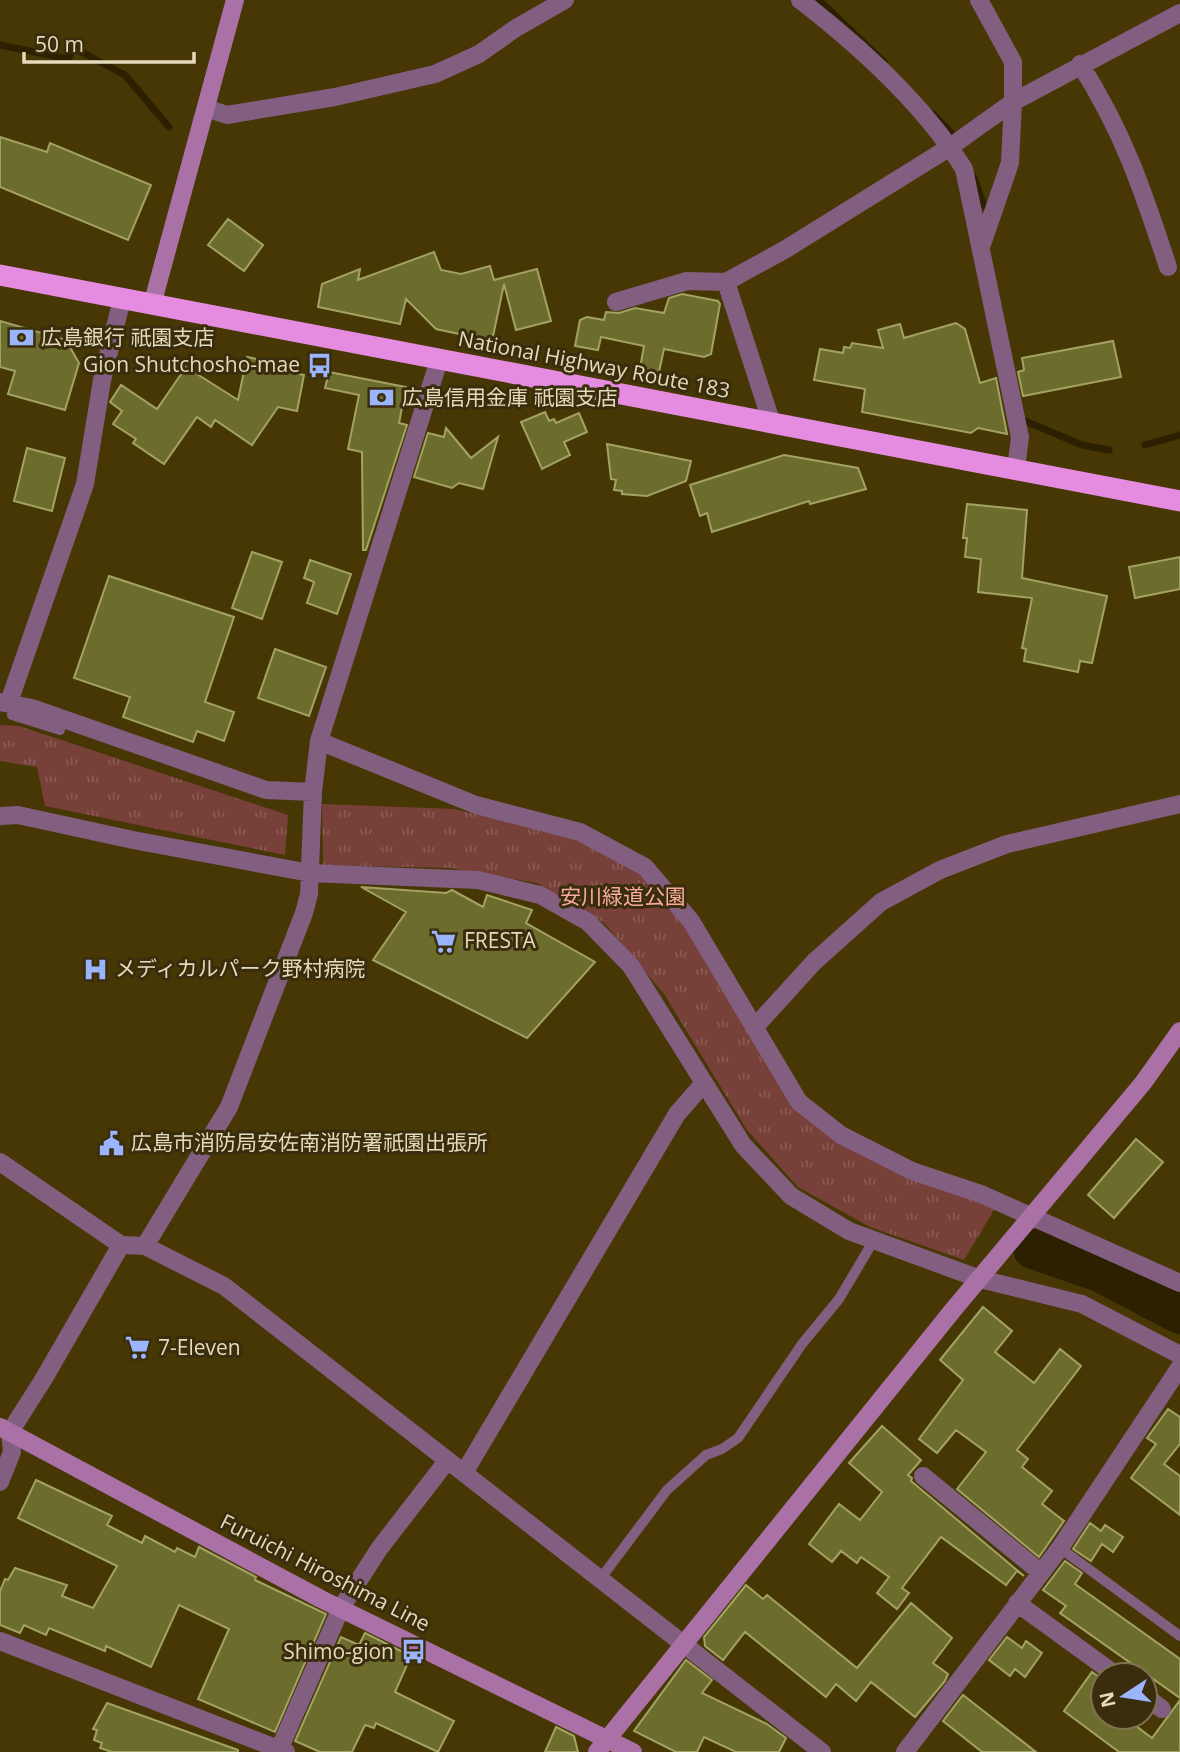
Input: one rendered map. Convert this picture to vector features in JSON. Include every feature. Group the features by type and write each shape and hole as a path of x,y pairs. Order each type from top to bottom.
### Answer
{"highway":[{"name":"National Highway Route 183","path":"0,275 1180,501"}],"street":[{"path":"152,305 236,0"},
{"path":"206,108 227,115 335,97 435,74 479,54 516,28 565,0"},
{"path":"800,0 828,22 907,99 950,146 964,169 982,244 1020,436 1016,469"},
{"path":"979,0 1013,62 1010,163 982,244"},
{"path":"616,302 687,281 726,282 786,249 950,146 1013,102 1180,13"},
{"path":"1080,64 1105,103 1135,166 1168,267"},
{"path":"726,282 772,424"},
{"path":"122,299 102,380 85,484 7,706 266,790 313,792"},
{"path":"145,1246 229,1107 304,913 310,873 313,792 319,741 439,360"},
{"path":"319,741 476,805 580,832 645,867 691,921 799,1102 841,1135 912,1171 1034,1217 1180,1283"},
{"path":"754,1028 814,962 881,902 940,870 1007,844 1180,804"},
{"path":"0,816 18,815 133,840 310,873 478,880 540,895 588,922 631,966 743,1145 791,1196 849,1231 980,1279 1082,1304 1180,1355"},
{"path":"602,1746 980,1279 1143,1083 1180,1031"},
{"path":"464,1473 677,1114 704,1083"},
{"path":"0,1162 121,1245 145,1246 224,1286 822,1752"},
{"path":"0,1482 12,1452 5,1430 43,1380 121,1245"},
{"path":"905,1752 1039,1571 1060,1548 1180,1367"},
{"name":"Furuichi Hiroshima Line","path":"5,1430 602,1746 633,1752"},
{"path":"0,1641 281,1751 341,1608 379,1549 447,1461"},
{"path":"923,1476 1039,1571"},
{"path":"1017,1603 1097,1661"},
{"path":"1159,1706 1163,1709"}],"lane":[{"path":"7,706 60,730"},
{"path":"601,1578 667,1490 706,1455 722,1449 738,1438 802,1344 838,1299 874,1240"},
{"path":"1060,1548 1180,1636"}],"green space":[{"path":"0,725 19,726 288,815 285,855 45,806 37,767 0,761"},
{"name":"安川緑道公園","path":"322,804 454,809 567,836 644,871 700,948 794,1104 995,1208 964,1260 870,1227 798,1187 747,1130 664,994 604,923 537,883 450,868 323,865"}],"building":[{"path":"0,137 47,152 50,143 151,185 128,240 0,187"},
{"path":"228,219 263,245 244,271 208,245"},
{"path":"434,252 441,270 461,274 490,266 494,280 537,269 551,321 516,330 504,284 492,341 436,329 406,299 400,324 318,307 322,284 360,269 358,280"},
{"path":"682,294 718,301 720,304 711,354 704,357 664,349 659,372 640,368 644,346 601,337 598,350 575,346 580,320 587,317 604,320 606,312 619,313 635,308 664,313 669,298"},
{"path":"0,321 66,340 79,363 65,410 8,394 15,371 0,367"},
{"path":"956,323 965,329 980,383 996,378 1007,434 978,428 971,433 862,412 865,389 814,380 820,349 843,353 844,347 850,348 852,343 883,348 878,330 900,324 904,338"},
{"path":"1113,341 1121,377 1023,396 1018,372 1024,370 1022,358"},
{"path":"247,357 271,362 270,368 304,375 297,411 278,407 252,445 215,420 211,427 197,417 164,464 133,443 136,439 113,424 122,411 110,402 121,385 157,409 186,367 238,400"},
{"path":"329,372 406,387 399,423 407,425 366,550 363,550 362,452 348,449 359,395 325,388"},
{"path":"545,412 549,421 554,419 556,423 579,413 587,432 564,442 570,455 542,469 521,422"},
{"path":"446,428 471,458 498,437 483,489 459,483 452,488 414,477 428,433 444,437"},
{"path":"607,444 691,461 686,481 647,496 622,494 622,491 614,490 616,480 611,479"},
{"path":"27,448 65,458 52,511 14,501"},
{"path":"784,455 858,468 866,489 810,504 809,501 712,532 707,513 700,516 690,485"},
{"path":"967,504 1027,510 1022,578 1107,596 1092,663 1080,661 1078,672 1024,661 1026,649 1022,648 1032,598 978,592 981,559 965,557 967,538 963,538"},
{"path":"252,552 282,562 262,619 232,608"},
{"path":"1180,557 1180,589 1135,598 1129,567"},
{"path":"310,560 351,574 337,614 307,603 314,582 304,578"},
{"path":"109,576 234,617 205,702 234,712 224,741 197,731 193,742 123,717 130,697 74,678"},
{"path":"275,649 326,667 309,716 258,698"},
{"path":"361,887 446,893 452,890 483,907 487,895 532,910 526,923 595,962 527,1038 373,960 406,912"},
{"path":"1136,1139 1163,1162 1114,1218 1088,1195"},
{"path":"983,1307 1012,1331 995,1352 1034,1383 1060,1349 1081,1366 1017,1450 1028,1459 1022,1467 1052,1491 1042,1504 1064,1521 1039,1557 957,1489 986,1452 956,1430 937,1453 919,1439 963,1380 940,1360"},
{"path":"1168,1409 1180,1417 1180,1444 1164,1464 1180,1476 1180,1515 1131,1478 1156,1444 1147,1438"},
{"path":"882,1426 921,1460 908,1475 912,1478 911,1481 1024,1576 1017,1571 1006,1585 941,1537 902,1588 909,1593 897,1609 877,1593 889,1577 861,1557 857,1563 841,1551 832,1562 809,1544 839,1504 860,1520 882,1492 849,1463"},
{"path":"36,1480 112,1516 107,1525 142,1543 145,1536 175,1552 177,1548 195,1557 199,1547 256,1577 255,1580 326,1614 275,1732 198,1699 229,1629 179,1605 151,1667 106,1646 105,1651 49,1628 46,1635 24,1625 20,1633 0,1625 0,1591 5,1579 8,1580 15,1568 67,1585 62,1596 93,1608 117,1566 18,1518"},
{"path":"1090,1523 1101,1531 1105,1525 1123,1537 1113,1552 1102,1544 1091,1561 1073,1549"},
{"path":"1065,1561 1082,1573 1075,1584 1180,1659 1180,1698 1159,1683 1159,1661 1128,1661 1060,1613 1066,1606 1043,1590"},
{"path":"746,1585 763,1599 767,1595 857,1668 911,1603 952,1638 933,1663 948,1674 945,1681 915,1717 871,1682 856,1701 836,1684 826,1697 745,1632 723,1660 705,1646 704,1637"},
{"path":"365,1633 411,1656 395,1692 454,1721 438,1752 376,1723 374,1728 365,1725 352,1752 320,1752 295,1741 341,1637 359,1645"},
{"path":"1007,1637 1022,1648 1026,1641 1042,1653 1025,1677 1015,1669 1010,1676 989,1660"},
{"path":"686,1660 712,1680 702,1693 767,1724 786,1738 779,1752 736,1752 704,1737 697,1752 676,1752 634,1731"},
{"path":"1089,1676 1089,1730 1064,1711"},
{"path":"963,1695 1036,1752 982,1752 943,1721"},
{"path":"1180,1700 1180,1752 1119,1752 1091,1731 1143,1731 1152,1738"},
{"path":"107,1703 238,1752 112,1752 100,1748 102,1743 94,1740 97,1730 93,1729"},
{"path":"556,1727 574,1736 578,1752 545,1752"}],"waterway":[{"path":"819,0 884,62"},
{"path":"0,45 68,59 74,48 125,75 169,127"},
{"path":"933,114 955,137"},
{"path":"974,178 984,206"},
{"path":"1025,421 1082,445 1109,450"},
{"path":"1145,445 1180,435"},
{"path":"1033,1249 1100,1272 1180,1314"}],"place":[{"name":"広島銀行 祇園支店","path":"21,338"},
{"name":"Gion Shutchosho-mae","path":"320,365"},
{"name":"広島信用金庫 祇園支店","path":"382,398"},
{"name":"FRESTA","path":"444,941"},
{"name":"メディカルパーク野村病院","path":"95,969"},
{"name":"広島市消防局安佐南消防署祇園出張所","path":"111,1143"},
{"name":"7-Eleven","path":"138,1348"},
{"name":"Shimo-gion","path":"414,1652"}]}
